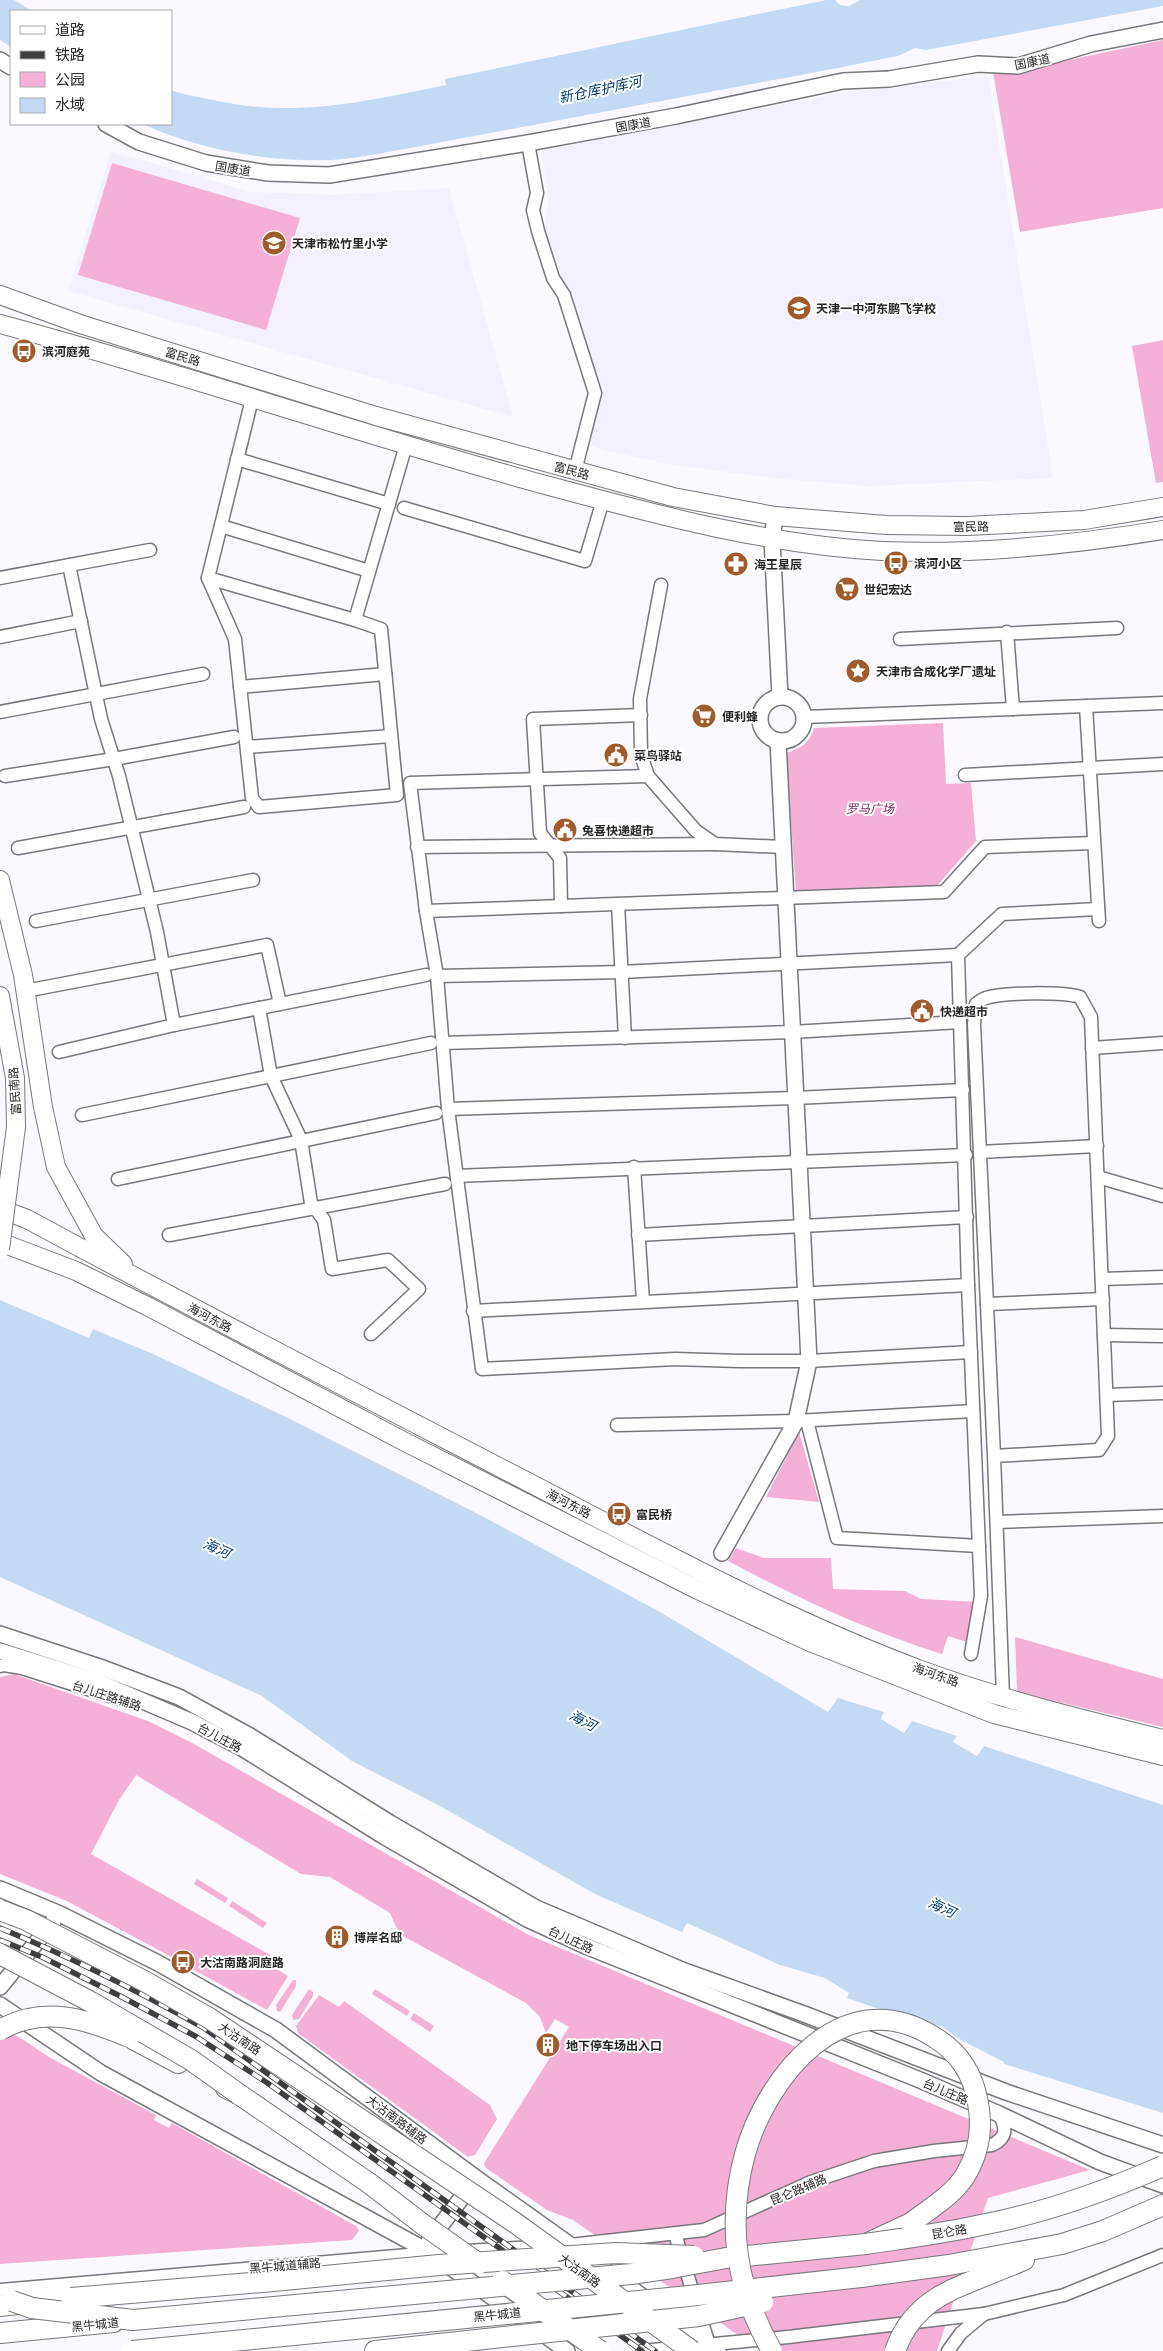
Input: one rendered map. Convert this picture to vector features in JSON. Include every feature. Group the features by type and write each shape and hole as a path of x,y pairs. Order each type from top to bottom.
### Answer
{"highway":[{"name":"大沽南路","path":"0,1910 26,1920 146,1982 209,2018 703,2349"},
{"path":"0,1954 91,2002 191,2060 369,2183 421,2223 600,2351"},
{"path":"0,2030 12,2023 52,2016 95,2022 133,2039 240,2095"},
{"path":"772,2351 747,2297 736,2248 735,2225 739,2181 749,2142 758,2119 782,2076 799,2056 815,2042 837,2030 858,2023 880,2020 902,2022 923,2030 938,2040 967,2067 976,2089 982,2122 976,2152 964,2177 943,2199 910,2223 866,2244"},
{"name":"昆仑路","path":"726,2258 866,2244 987,2224 1037,2212 1127,2182 1163,2166"},
{"path":"895,2351 903,2331 911,2320 934,2298 1163,2204"},
{"path":"375,2351 699,2316 861,2276 949,2265 1062,2244"},
{"path":"1,2301 71,2298 262,2282 439,2264 616,2253 726,2258"},
{"name":"黑牛城道","path":"0,2333 631,2274 726,2258"},
{"name":"黑牛城道","path":"132,2351 672,2298 861,2276"},
{"path":"1,2301 32,2308 134,2320"}],"main road":[{"name":"富民路","path":"0,295 80,324 367,413 673,497 775,516 886,525 967,526 1084,520 1163,507"},
{"name":"富民路","path":"0,324 74,344 406,445 603,500 772,539 882,550 963,551 1088,543 1163,530"},
{"path":"0,880 25,991 43,1107 56,1167 94,1236 140,1280"},
{"name":"富民南路","path":"0,996 15,1078 17,1103 16,1127 0,1249"},
{"name":"海河东路","path":"0,1209 27,1219 140,1280 709,1575 819,1627 920,1670 1079,1719 1163,1739"},
{"name":"海河东路","path":"0,1242 76,1271 407,1443 680,1581 810,1642 994,1714 1163,1756"}],"street":[{"name":"国康道","path":"108,125 139,142 206,163 268,173 329,175 383,168 676,116 843,81 889,79 978,64 1018,66 1091,44 1163,30"},
{"path":"528,143 537,193 534,210 538,231 553,278 564,295 595,393 575,471"},
{"path":"208,578 381,629 397,795 259,807 252,798 235,639 208,578 252,398"},
{"path":"355,620 406,445"},
{"path":"237,459 389,504"},
{"path":"404,508 585,561 603,500"},
{"path":"775,516 772,539 780,697"},
{"path":"221,526 369,571"},
{"path":"0,578 150,550"},
{"path":"69,565 96,694 150,901 174,1025"},
{"path":"661,585 640,699 641,755 648,776 696,831 715,844"},
{"path":"0,637 81,621"},
{"path":"900,639 1007,632 1117,628"},
{"path":"1007,632 1013,709"},
{"path":"0,712 203,674"},
{"path":"240,687 385,674"},
{"path":"780,697 787,697 799,704 804,717 801,730 797,736 778,741 771,739 762,728 760,714 767,702 780,697"},
{"path":"804,717 1163,703"},
{"path":"59,1052 174,1025 432,976 622,972 958,955 1002,914 1098,915 1086,706"},
{"path":"561,906 560,858 540,833 533,719 640,715"},
{"path":"247,747 391,736"},
{"path":"5,776 114,759 234,737"},
{"path":"778,741 809,1361 802,1421 837,1538 979,1546"},
{"path":"965,775 1163,764"},
{"path":"648,776 410,783 426,910 442,1111 457,1176 482,1369 675,1359 740,1362 809,1361 971,1352"},
{"path":"18,848 132,829 244,807"},
{"path":"426,910 944,892 985,847 1094,843"},
{"path":"417,847 548,844 715,844 782,847"},
{"path":"36,921 150,901 253,880"},
{"path":"618,904 625,1038"},
{"path":"25,991 267,946 280,1004"},
{"path":"958,955 966,1155 968,1285 981,1596 971,1654"},
{"path":"994,1456 1098,1450 1108,1436 1091,1017 1080,997 1069,994 998,995 984,998 976,1004 974,1024 997,1522 1003,1697"},
{"path":"259,1008 271,1076 301,1140 311,1203 324,1220 332,1269 388,1260 419,1289 371,1334"},
{"path":"82,1115 437,1043 792,1032 960,1022"},
{"path":"1092,1048 1163,1043"},
{"path":"118,1179 442,1111 963,1090"},
{"path":"980,1152 1097,1146"},
{"path":"457,1176 966,1155"},
{"path":"634,1168 643,1302"},
{"path":"1098,1177 1163,1196"},
{"path":"169,1235 446,1184"},
{"path":"638,1235 967,1217"},
{"path":"1102,1279 1163,1277"},
{"path":"473,1311 968,1285"},
{"path":"987,1304 1103,1299"},
{"path":"1104,1335 1163,1336"},
{"path":"1107,1396 1163,1393"},
{"path":"617,1426 802,1421 973,1411"},
{"path":"722,1553 802,1421"},
{"path":"997,1522 1163,1516"},
{"name":"台儿庄路","path":"0,1634 100,1667 179,1697 250,1736 390,1823 536,1908 682,1970 804,2014 1006,2092 1163,2145"},
{"name":"台儿庄路","path":"0,1651 96,1681 192,1722 242,1748 385,1837 527,1918 588,1948 920,2080 999,2114 1100,2162 1163,2185"},
{"name":"台儿庄路辅路","path":"0,1666 22,1668 192,1722"},
{"name":"大沽南路辅路","path":"0,1888 60,1914 166,1967 276,2030 570,2245 703,2349"},
{"path":"0,1987 60,1914"},
{"path":"0,2005 102,2073 428,2251 567,2351"},
{"name":"昆仑路辅路","path":"570,2245 704,2230 811,2182 874,2161 934,2150 992,2145 1000,2141 1004,2135 1005,2127 999,2114"},
{"path":"428,2251 476,2178"},
{"path":"675,2234 703,2349"},
{"name":"黑牛城道辅路","path":"1,2301 428,2251 570,2245"},
{"path":"642,2351 703,2349 984,2314 1064,2295 1163,2255"},
{"path":"948,2351 961,2333 984,2314"}],"shaded area":[{"name":"天津一中河东鹏飞学校","path":"988,76 1053,478 869,486 782,479 674,465 602,450 585,443 598,393 545,224 549,198 541,151 840,93"},
{"name":"天津市松竹里小学","path":"111,151 251,192 334,195 449,188 513,417 68,291"}],"green space":[{"path":"1163,40 1163,208 1020,232 993,72 1017,71"},
{"path":"112,163 300,218 266,330 78,275"},
{"path":"1163,340 1163,482 1156,483 1132,346"},
{"name":"罗马广场","path":"943,723 946,784 971,783 976,841 936,887 796,892 786,753 804,745 810,738 814,728"},
{"path":"799,1432 819,1502 766,1497"},
{"path":"736,1548 764,1558 831,1558 833,1589 905,1591 921,1599 980,1602 976,1645 948,1636 942,1654 887,1635 806,1600 728,1561"},
{"path":"1015,1637 1163,1679 1163,1727 1017,1692"},
{"path":"14,1674 148,1721 194,1744 529,1935 1090,2170 988,2198 937,2351 761,2351 573,2220 547,2210 486,2168 484,2164 486,2160 569,2027 555,2019 546,2033 540,2017 526,2003 403,1936 396,1927 390,1913 330,1877 301,1874 136,1775 119,1800 91,1854 272,1956 269,1964 288,1976 267,2010 185,1965 188,1959 181,1954 177,1960 67,1901 0,1874 0,1677"},
{"path":"197,1879 228,1898 225,1903 194,1884"},
{"path":"232,1901 267,1923 263,1928 229,1906"},
{"path":"293,1980 296,1980 296,1986 280,2012 277,2011 276,2005"},
{"path":"309,1989 313,1992 313,1996 299,2019 293,2020 292,2015"},
{"path":"375,1989 410,2011 407,2016 372,1994"},
{"path":"319,1995 339,2007 344,2001 490,2105 497,2119 475,2155 468,2157 298,2033 296,2026"},
{"path":"414,2013 434,2026 430,2032 410,2019"},
{"path":"0,2030 19,2037 49,2057 156,2115 154,2120 169,2128 172,2123 356,2226 359,2231 352,2240 0,2264"}],"water":[{"path":"0,0 14,0 30,10 10,10 10,46 0,40"},
{"name":"新仓库护库河","path":"826,0 835,0 840,5 849,6 860,0 1163,0 1163,6 926,50 915,48 898,56 822,71 346,159 283,159 235,152 187,141 144,125 172,125 172,90 240,105 299,108 356,102 446,85 445,79"},
{"name":"海河","path":"0,1300 89,1338 93,1329 151,1353 286,1417 482,1516 660,1612 828,1712 838,1698 884,1712 881,1719 904,1733 912,1721 957,1736 953,1742 977,1756 984,1746 1163,1805 1163,2113 1004,2064 1004,2062 961,2040 941,2026 914,2021 847,1998 849,1993 825,1978 780,1965 687,1923 682,1932 595,1894 440,1806 352,1761 262,1696 0,1577"}],"railway":[{"path":"0,1928 104,1975 204,2028 655,2351"},
{"path":"0,1940 42,1957 195,2036 266,2082 523,2265"},
{"path":"557,2290 642,2351"}],"place":[{"name":"天津市松竹里小学","path":"274,243"},
{"name":"天津一中河东鹏飞学校","path":"799,308"},
{"name":"滨河庭苑","path":"24,351"},
{"name":"滨河小区","path":"896,563"},
{"name":"海王星辰","path":"736,564"},
{"name":"世纪宏达","path":"847,589"},
{"name":"天津市合成化学厂遗址","path":"858,671"},
{"name":"便利蜂","path":"704,716"},
{"name":"菜鸟驿站","path":"616,755"},
{"name":"兔喜快递超市","path":"565,830"},
{"name":"快递超市","path":"922,1011"},
{"name":"富民桥","path":"619,1514"},
{"name":"博岸名邸","path":"337,1937"},
{"name":"大沽南路洞庭路","path":"183,1962"},
{"name":"地下停车场出入口","path":"548,2045"}]}
